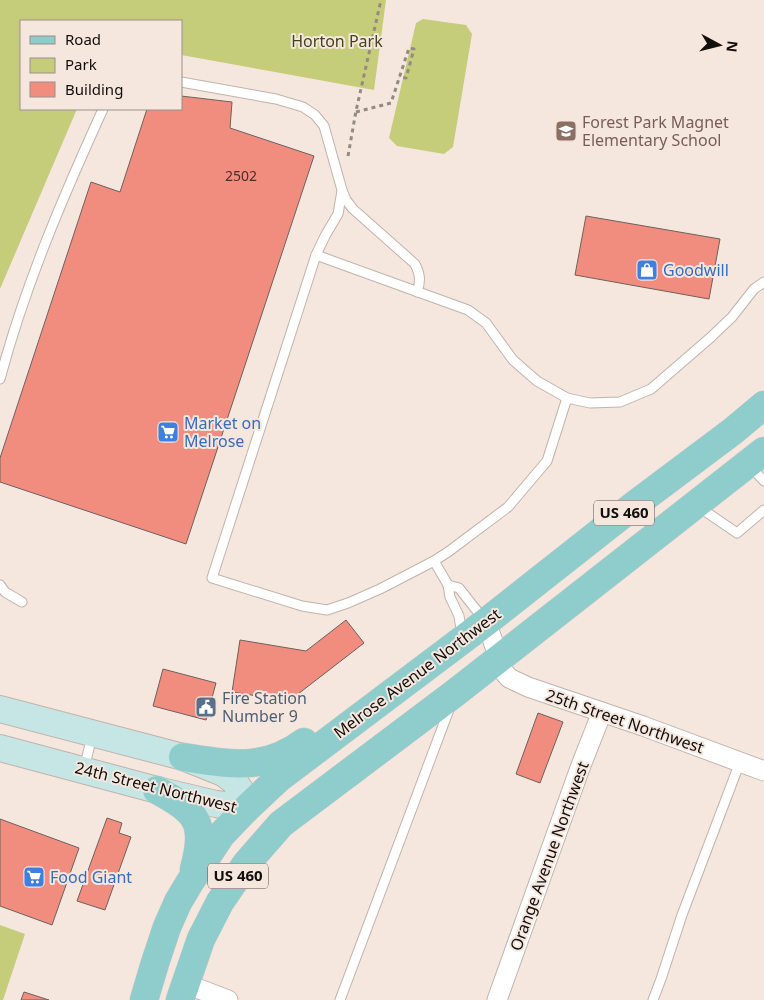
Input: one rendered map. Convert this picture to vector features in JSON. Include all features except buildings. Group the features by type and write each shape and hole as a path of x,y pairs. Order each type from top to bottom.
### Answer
{"main road":[{"name":"Melrose Avenue Northwest","path":"144,1000 154,963 167,927 190,882 221,835 247,808 279,778 486,622 764,405"},
{"name":"US 460","path":"183,992 201,939 220,902 246,864 281,824 455,693 695,504 758,465"},
{"path":"183,757 230,764 247,764 276,759 295,749 401,666 436,659"},
{"name":"24th Street Northwest","path":"0,709 183,757 223,772 234,781 244,794 247,808 216,804 157,790 0,748"},
{"path":"157,790 180,803 195,817 200,837 199,849 190,882"},
{"path":"183,992 179,958 183,943 217,877 240,847 246,828 247,808 289,806 323,792"}],"street":[{"name":"25th Street Northwest","path":"486,622 504,672 509,678 528,687 764,771"},
{"name":"Orange Avenue Northwest","path":"497,1000 602,712"},
{"path":"183,992 228,1000"}],"lane":[{"path":"182,82 276,99 302,106 315,115 324,126 346,200 353,209 415,264 420,272 417,292"},
{"path":"0,379 10,343 42,250 103,110"},
{"path":"342,190 338,214 316,256 212,578 302,606 327,610 380,589 434,561 508,507 547,461 567,398"},
{"path":"316,256 468,310 486,323 513,360 537,381 567,398 590,403 620,402 650,389 710,338 732,317 754,289 764,282"},
{"path":"695,504 737,533 764,510"},
{"path":"434,561 448,585 450,597 459,616 462,639"},
{"path":"0,585 5,592 22,602"},
{"path":"448,585 459,588 486,622"},
{"path":"340,1000 455,693"},
{"path":"83,770 93,733"},
{"path":"653,1000 682,914 740,762"}],"path":[{"path":"348,159 356,112 381,0"},
{"path":"356,112 391,103 399,77 408,48 414,49 406,78 399,77"}],"green space":[{"name":"Horton Park","path":"0,0 386,0 374,90 182,55 182,20 20,20 20,110 77,110 0,289"},
{"path":"423,19 466,25 472,34 453,147 444,154 397,146 389,138 416,23"},
{"path":"0,925 25,934 3,1000 0,1000"}],"place":[{"name":"Forest Park Magnet Elementary School","path":"566,131"},
{"name":"Goodwill","path":"647,270"},
{"name":"Market on Melrose","path":"168,432"},
{"name":"Fire Station Number 9","path":"206,707"},
{"name":"Food Giant","path":"34,877"}]}
